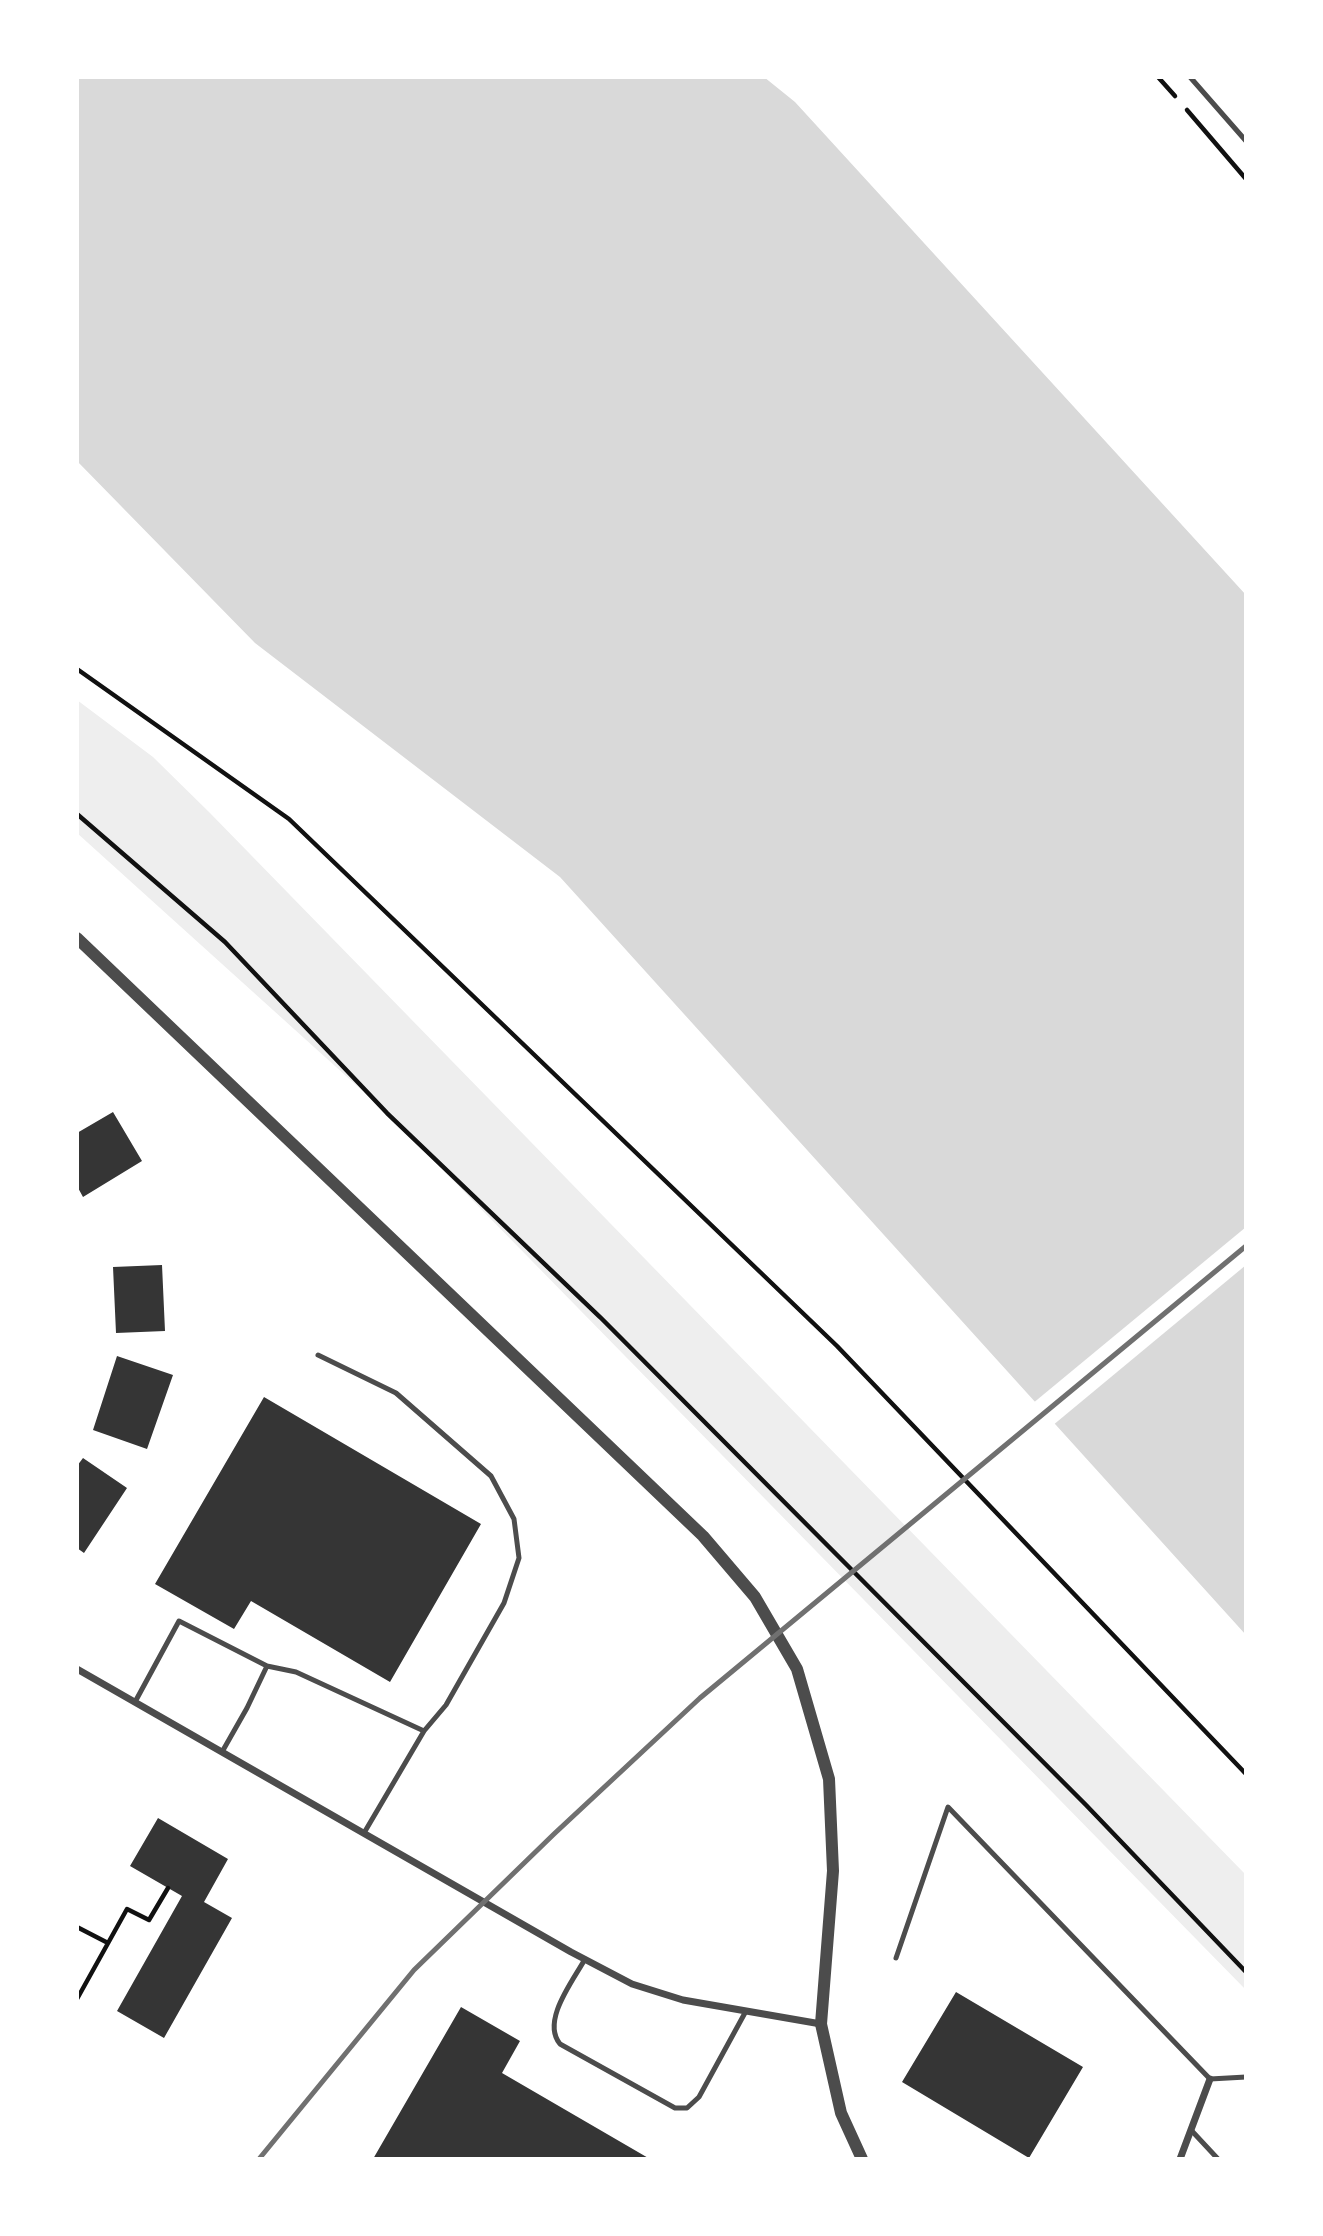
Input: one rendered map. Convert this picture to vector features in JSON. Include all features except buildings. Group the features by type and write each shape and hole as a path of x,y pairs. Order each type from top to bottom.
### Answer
{"street":[{"path":"77,937 693,1526 755,1597 797,1669 828,1779 833,1871 821,2024 841,2113 862,2159"},
{"path":"77,1681 80,1670 632,1984 683,2000 821,2024"},
{"path":"1180,2159 1210,2079"}],"lane":[{"path":"1190,77 1246,141"},
{"path":"318,1355 396,1392 491,1476 514,1519 519,1558 504,1602 446,1705 424,1731 364,1833"},
{"path":"135,1702 179,1621 267,1666 296,1672 424,1731"},
{"path":"222,1752 267,1666"},
{"path":"896,1958 948,1807 1210,2079 1246,2077"},
{"path":"585,1959 553,2021 554,2037 560,2044 675,2108 687,2108 699,2097 746,2011"},
{"path":"1191,2130 1218,2159"}],"path":[{"path":"1158,77 1176,97"},
{"path":"1185,107 1246,179"},
{"path":"77,669 289,820 837,1346 1246,1774"},
{"path":"77,814 225,942 387,1113 600,1317 1076,1795 1246,1972"},
{"path":"77,1999 127,1909 149,1920 168,1888"},
{"path":"77,1927 108,1943"}],"shaded area":[{"path":"77,77 764,77 795,102 1246,595 1246,1635 560,877 255,643 77,461"},
{"path":"77,700 153,757 210,813 1246,1875 1246,1990 387,1113 77,833"}],"pier":[{"path":"1246,1227 1246,1265 1052,1426 1032,1404"}],"railway":[{"path":"259,2159 414,1970 700,1698 1246,1246"}]}
